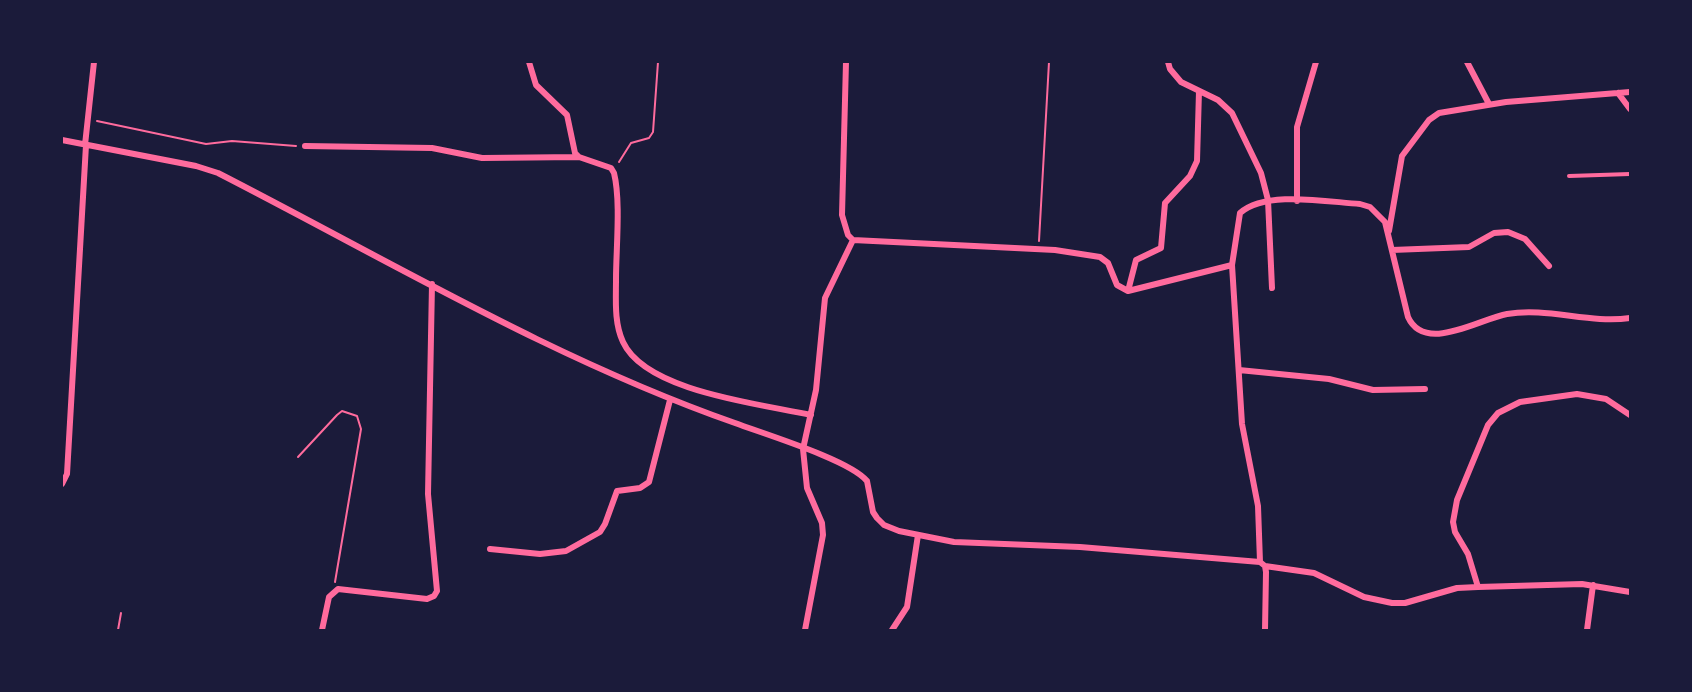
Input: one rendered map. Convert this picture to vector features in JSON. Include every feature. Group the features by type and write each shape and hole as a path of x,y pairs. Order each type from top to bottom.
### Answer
{"street":[{"path":"62,484 67,474 85,143 94,62"},
{"path":"529,62 536,86 567,115 573,147 579,157"},
{"path":"846,62 842,215 848,235 854,240 1039,249 1100,257 1108,263 1117,285 1128,291 1232,265"},
{"path":"1168,62 1174,76 1218,100 1232,113 1261,172 1268,200 1272,288"},
{"path":"1297,201 1298,127 1316,62"},
{"path":"1467,62 1490,104"},
{"path":"1128,291 1136,260 1161,249 1165,203 1194,169 1199,91"},
{"path":"1388,234 1405,151 1429,120 1439,113 1490,104 1630,92"},
{"path":"1618,93 1630,109"},
{"path":"62,141 85,143 218,172 565,353 670,400 803,446 863,476 867,481 876,518 884,525 918,535 954,542 1080,547 1262,564 1314,573 1364,597 1392,603 1405,603 1457,588 1478,587 1593,585 1630,592"},
{"path":"304,146 432,148 482,158 579,157 604,165 614,173 617,316 624,344 635,358 648,369 681,385 811,415"},
{"path":"1265,630 1258,506 1243,437 1232,265 1240,213 1251,205 1268,200 1370,207 1385,222 1408,317 1412,326 1419,332 1441,333 1516,312 1605,320 1630,318"},
{"path":"1392,250 1469,247 1494,233 1508,231 1525,239 1549,266"},
{"path":"805,630 823,535 822,523 807,488 803,446 816,390 825,298 854,240"},
{"path":"322,630 329,597 333,592 344,589 427,599 434,596 437,591 428,494 432,284"},
{"path":"1239,370 1329,380 1373,390 1425,389"},
{"path":"1478,587 1468,554 1455,532 1454,512 1488,425 1498,413 1520,402 1577,394 1606,399 1630,415"},
{"path":"490,549 554,554 566,551 600,532 617,491 640,488 649,482 670,400"},
{"path":"892,630 907,607 918,535"},
{"path":"1587,630 1593,585"}],"lane":[{"path":"1569,176 1630,174"}],"path":[{"path":"614,173 627,146 649,138 652,132 658,62"},
{"path":"1039,249 1049,62"},
{"path":"87,123 206,144 231,141 304,146"},
{"path":"298,457 342,411 352,412 360,420 360,436 333,592"},
{"path":"118,630 121,613"}]}
